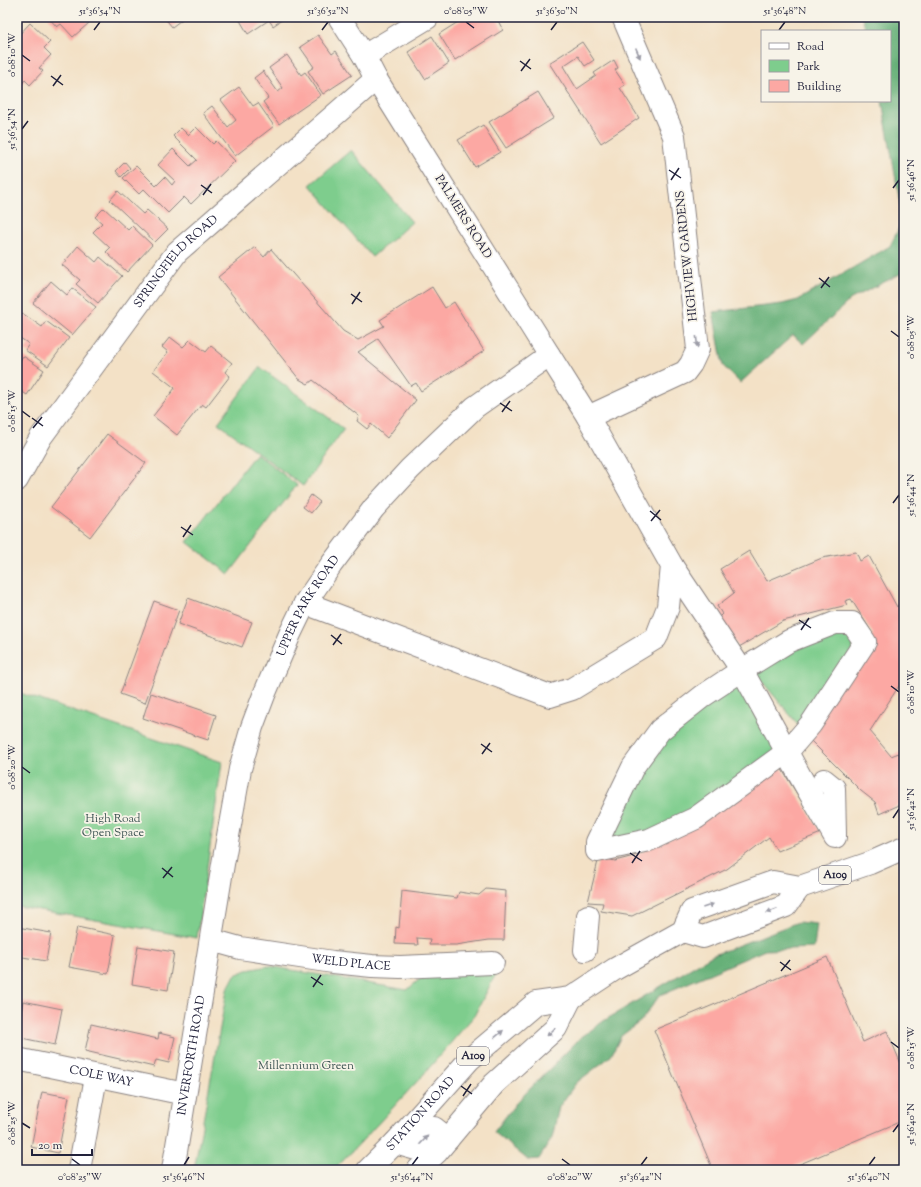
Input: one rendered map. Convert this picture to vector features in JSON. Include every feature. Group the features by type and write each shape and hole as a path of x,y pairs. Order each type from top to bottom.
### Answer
{"street":[{"name":"PALMERS ROAD","path":"339,17 364,56 376,80 588,417 672,566 742,670 787,752 835,837 834,788 787,752"},
{"name":"HIGHVIEW GARDENS","path":"588,417 685,372 691,364 698,349 674,136 623,17"},
{"path":"364,56 427,18"},
{"name":"SPRINGFIELD ROAD","path":"17,480 41,437 177,252 376,80"},
{"name":"UPPER PARK ROAD","path":"211,940 240,769 252,727 270,681 305,603 331,565 374,508 410,469 476,407 549,355"},
{"path":"305,603 550,696 572,689 656,638 668,607 672,566"},
{"path":"835,623 852,623 865,642 811,724 787,752 696,818 649,840 598,851 597,842 633,767 660,730 703,696 790,641 835,623"},
{"name":"STATION ROAD","path":"368,1170 395,1143 470,1059 536,1003 571,998 615,969 683,931 692,912 773,882 800,887 904,848"},
{"path":"585,950 588,916"},
{"name":"WELD PLACE","path":"211,940 240,948 333,962 372,966 400,967 493,963"},
{"name":"INVERFORTH ROAD","path":"173,1170 184,1094 211,940"},
{"name":"A109","path":"418,1170 448,1139 494,1084 556,1028 571,998"},
{"name":"COLE WAY","path":"17,1059 96,1077 184,1094"},
{"path":"79,1170 96,1077"},
{"path":"395,1143 416,1148 434,1128 448,1139"}],"green space":[{"path":"862,17 904,17 904,272 851,299 803,344 793,335 740,383 723,366 713,312 782,304 798,300 890,246 903,220 882,102 891,102 891,30 866,30"},
{"path":"351,150 412,222 372,257 310,185"},
{"path":"260,367 344,429 303,486 218,423"},
{"path":"256,453 297,485 229,574 187,542"},
{"path":"844,623 854,636 853,649 801,728 755,673 756,666"},
{"path":"727,686 739,686 781,754 678,827 598,845 641,757"},
{"name":"High Road Open Space","path":"17,692 222,762 197,938 17,906"},
{"path":"798,922 817,924 814,948 765,950 660,995 641,1021 621,1036 611,1056 576,1083 559,1107 552,1138 539,1159 528,1160 494,1132 516,1103 580,1038 605,1020 711,956"},
{"name":"Millennium Green","path":"269,966 407,990 428,972 498,970 474,1016 423,1075 334,1170 194,1170 227,990 235,975 247,970"}],"building":[{"path":"48,17 84,17 89,23 73,37 61,24 57,27"},
{"path":"164,17 185,17 172,27"},
{"path":"238,17 286,17 273,26 269,20 248,34"},
{"path":"466,17 496,17 503,30 455,60 439,34"},
{"path":"30,23 50,42 44,48 51,55 39,68 43,71 30,85 25,80 17,89 17,37"},
{"path":"318,35 332,54 336,51 352,75 323,94 308,71 314,67 300,47"},
{"path":"432,36 449,63 425,79 408,52"},
{"path":"582,42 594,60 585,66 578,56 563,66 577,89 596,76 594,73 614,60 618,68 615,70 625,85 620,88 639,118 601,143 549,63"},
{"path":"287,55 301,75 305,72 321,95 279,124 263,102 268,98 254,78 263,71 278,92 283,88 269,68"},
{"path":"239,87 253,106 258,103 274,126 235,156 203,113 212,106 228,127 236,120 221,100"},
{"path":"538,92 554,118 506,148 489,122"},
{"path":"483,125 500,152 475,167 458,140"},
{"path":"196,127 213,144 216,141 235,161 191,204 184,197 168,213 144,189 139,194 123,178 136,166 156,186 165,177 172,185 175,181 158,165 173,149 190,166 197,160 173,136 181,128 188,135"},
{"path":"125,162 130,168 121,177 116,171"},
{"path":"118,191 143,214 147,210 168,229 155,242 110,200"},
{"path":"104,208 128,230 132,226 152,245 127,272 106,252 110,248 93,232 102,223 95,217"},
{"path":"78,246 96,262 100,257 122,276 98,303 76,284 80,280 62,265"},
{"path":"255,247 264,257 271,249 343,331 358,340 384,326 380,320 432,287 445,308 454,302 484,351 421,391 416,383 411,386 378,339 358,352 416,400 387,438 371,424 367,429 357,421 359,416 313,380 308,384 299,379 218,277"},
{"path":"51,281 67,295 72,288 96,307 72,335 33,303"},
{"path":"22,313 42,327 46,321 69,338 48,366 25,350 29,344 17,336 17,320"},
{"path":"170,337 183,347 190,340 206,352 211,346 232,363 225,372 230,376 206,407 202,404 177,435 153,416 175,388 153,371 168,352 162,347"},
{"path":"23,356 44,370 27,395 21,391 17,397 17,365"},
{"path":"107,434 146,463 90,537 51,507"},
{"path":"311,495 320,502 311,513 303,507"},
{"path":"749,551 767,581 822,558 856,552 860,561 869,556 897,607 904,597 904,678 870,731 891,756 904,751 904,803 879,814 875,802 861,791 803,733 830,703 873,634 851,599 845,601 847,605 783,621 739,647 717,619 722,614 717,606 734,593 720,569"},
{"path":"188,598 252,622 242,647 178,624"},
{"path":"154,601 179,610 145,703 120,694"},
{"path":"151,693 216,715 208,740 143,718"},
{"path":"778,763 821,833 777,851 769,837 727,869 632,916 601,911 603,903 588,902 599,857 615,861 634,856 687,829"},
{"path":"486,889 506,891 504,940 489,940 456,945 429,945 430,939 417,938 418,945 395,944 396,927 399,928 402,891 457,898 459,892 479,895"},
{"path":"17,927 51,933 46,961 17,956"},
{"path":"77,927 115,935 108,974 69,967"},
{"path":"138,946 174,952 168,990 132,984"},
{"path":"827,957 863,1042 887,1031 904,1071 904,1120 786,1170 713,1170 654,1030"},
{"path":"23,1001 62,1009 55,1045 17,1037"},
{"path":"91,1024 158,1039 159,1033 175,1037 169,1063 156,1060 154,1067 85,1051"},
{"path":"42,1092 69,1097 58,1153 31,1147"}]}
